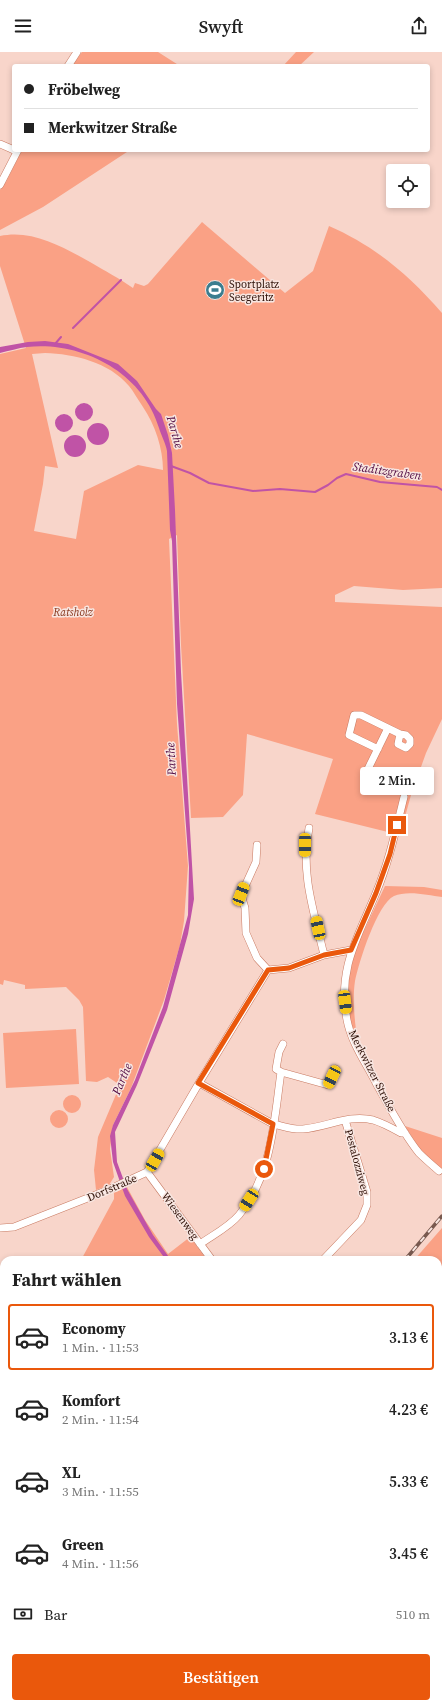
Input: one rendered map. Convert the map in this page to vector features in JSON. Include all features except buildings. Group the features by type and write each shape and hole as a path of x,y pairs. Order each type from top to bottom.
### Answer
{"street":[{"path":"69,64 77,52"},
{"path":"0,144 12,148"},
{"path":"0,185 15,152"},
{"path":"378,749 349,735 354,715 361,715 400,734"},
{"path":"365,775 388,728"},
{"name":"Merkwitzer Straße","path":"404,797 385,867 376,893 351,950 346,974 345,1002 347,1021 354,1041 405,1133 419,1153 439,1171"},
{"path":"309,828 305,845 305,871 324,955"},
{"path":"257,845 256,862 241,894 245,908 246,933 257,958 268,970 289,968 324,955 351,950"},
{"name":"Dorfstraße","path":"0,1228 14,1228 135,1179 147,1172 198,1083 268,970"},
{"path":"283,1044 279,1052 276,1069 281,1072 328,1085 336,1069"},
{"path":"200,1244 227,1226 239,1215 249,1200 264,1169 281,1072"},
{"path":"198,1083 273,1124 287,1128 303,1129 345,1120 373,1120 401,1133 405,1133"},
{"name":"Pestalozziweg","path":"327,1256 361,1220 367,1205 367,1192 345,1120"},
{"name":"Wiesenweg","path":"147,1172 209,1256"}],"green space":[{"path":"82,52 158,52 177,64 73,64"},
{"path":"296,52 314,52 301,64 285,64"},
{"path":"21,152 127,152 43,207 0,230 0,190 6,182"},
{"name":"Ratsholz","path":"202,222 285,293 313,271 329,226 346,234 376,252 417,286 442,313 442,588 403,590 354,586 335,595 335,602 442,607 442,719 426,753 411,795 400,835 315,814 333,759 247,734 243,795 223,817 191,818 181,645 177,535 169,539 177,724 188,866 184,921 180,945 164,1000 131,1088 113,1125 110,1149 114,1177 109,1185 96,1190 94,1170 98,1137 120,1085 108,1077 97,1082 86,1081 83,1007 79,1000 66,987 25,989 25,985 4,980 3,985 0,984 0,354 26,348 0,266 0,236 12,234 35,237 58,245 80,256 133,288 135,283 144,286 148,284","holes":["32,354 68,355 101,365 112,371 129,386 151,421 158,437 163,462 163,470 138,465 84,491 76,539 34,531 45,466 58,468"]},
{"path":"385,886 424,887 442,890 442,897 405,893 399,894 388,901 381,910 375,921 360,961 355,981 354,1004 358,1044 347,1012 348,980 355,950"},
{"path":"76,1029 79,1084 6,1088 3,1033"},
{"path":"72,1095 78,1098 81,1104 78,1110 72,1113 66,1110 63,1104 66,1098"},
{"path":"59,1110 65,1113 68,1119 65,1125 59,1128 53,1125 50,1119 53,1113"},
{"path":"405,1126 442,1138 442,1170 421,1151"},
{"path":"127,1187 145,1220 168,1254 190,1237 204,1256 83,1256 114,1199 114,1193"},
{"path":"442,1228 442,1256 418,1256"}],"shaded area":[{"path":"45,341 68,344 118,364 137,381 161,414 172,453 181,672 194,899 188,934 167,1010 137,1085 115,1132 117,1162 127,1189 153,1235 168,1256 163,1256 149,1237 125,1196 113,1162 110,1136 113,1125 135,1080 163,1007 188,915 189,867 177,704 172,541 170,530 167,451 165,442 151,408 140,391 125,377 108,365 89,355 69,349 27,347 0,353 0,347 28,342"},
{"path":"84,403 90,406 93,412 90,418 84,421 78,418 75,412 78,406"},
{"path":"64,414 70,417 73,423 70,429 64,432 58,429 55,423 58,417"},
{"path":"98,423 106,426 109,434 106,442 98,445 90,442 87,434 90,426"},
{"path":"75,435 83,438 86,446 83,454 75,457 67,454 64,446 67,438"}],"waterway":[{"path":"73,328 121,280"},
{"path":"55,344 61,337"},
{"name":"Staditzgraben","path":"171,466 190,473 209,483 253,491 280,489 315,492 346,474 380,482 437,487 442,490"}],"railway":[{"path":"408,1256 442,1216"}],"place":[{"name":"Sportplatz Seegeritz","path":"215,290"}],"route":[{"path":"264,1169 273,1124 198,1083 268,970 289,968 324,955 351,950 376,893 390,854 397,825"}],"water label":[{"name":"Parthe","path":"175,432"},
{"name":"Parthe","path":"171,759"},
{"name":"Parthe","path":"122,1079"}]}
